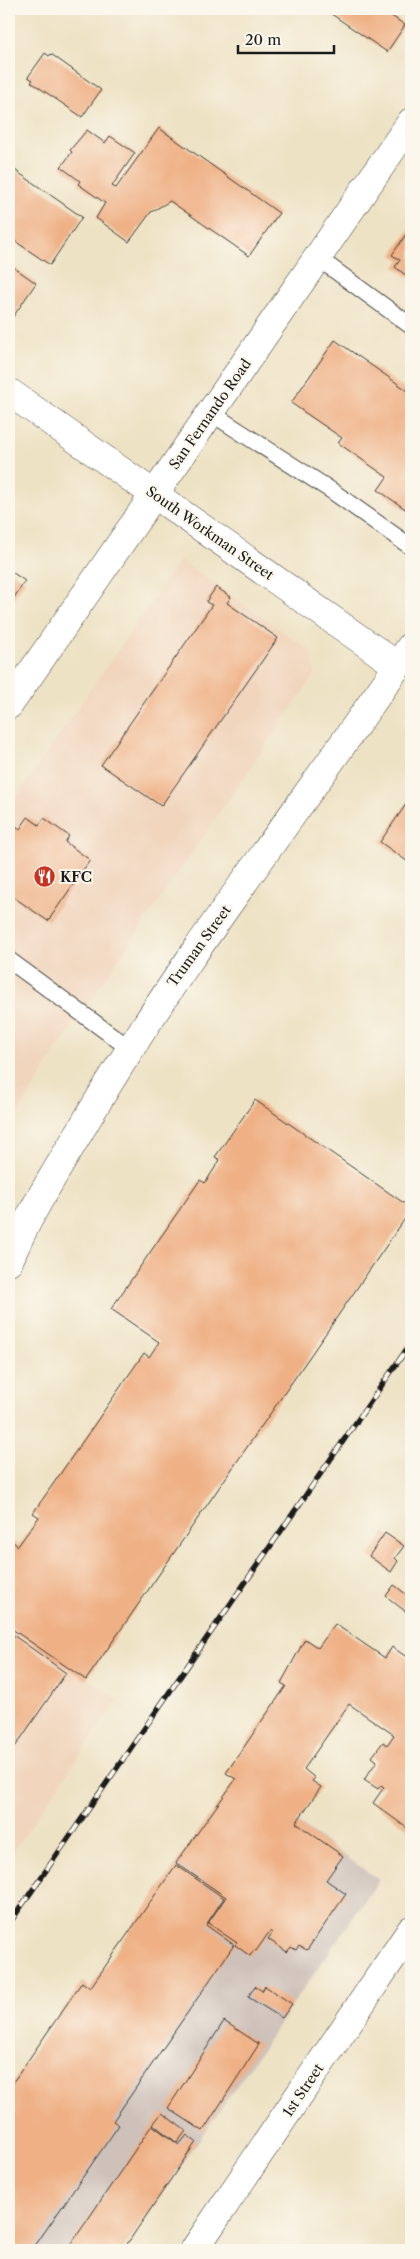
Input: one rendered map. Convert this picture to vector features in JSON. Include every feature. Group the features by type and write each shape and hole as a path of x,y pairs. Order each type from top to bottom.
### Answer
{"main road":[{"name":"San Fernando Road","path":"9,705 411,122"},
{"name":"South Workman Street","path":"9,392 154,494 407,662"},
{"name":"Truman Street","path":"9,1261 19,1236 47,1184 129,1048 172,982 407,662"},
{"name":"1st Street","path":"194,2250 411,1930"}],"lane":[{"path":"318,258 411,326"},
{"path":"211,413 332,491 411,547"},
{"path":"9,960 129,1048"}],"shaded area":[{"path":"180,560 311,651 315,674 58,1047 9,1130 9,808"},
{"path":"9,1623 118,1700 9,1857"},
{"path":"236,1779 379,1880 123,2250 9,2250 9,2088 82,1982 90,1988"}],"building":[{"path":"324,9 381,9 405,25 387,52"},
{"path":"45,53 49,56 51,54 101,90 82,117 31,82 33,80 28,77"},
{"path":"159,128 279,213 249,256 170,201 151,212 129,242 96,218 105,203 78,184 80,181 61,167 72,152 70,150 87,130 105,143 110,136 135,153 112,186 116,188"},
{"path":"9,166 82,217 50,265 9,237"},
{"path":"411,227 411,279 395,267 400,260 392,255"},
{"path":"9,264 36,283 9,323"},
{"path":"335,340 411,393 411,513 378,490 387,477 338,443 342,438 291,403"},
{"path":"9,570 25,581 9,605"},
{"path":"216,587 231,597 227,603 278,638 161,806 101,765 212,605 206,602"},
{"path":"411,797 411,864 380,842"},
{"name":"KFC","path":"28,817 39,825 44,818 69,836 65,842 90,860 48,921 9,894 9,845 15,836 11,833 15,826 20,829"},
{"path":"255,1100 411,1208 411,1210 86,1680 9,1627 9,1539 18,1546 39,1517 33,1513 144,1353 149,1357 159,1342 111,1309 200,1180 205,1183 220,1160 215,1157"},
{"path":"385,1533 404,1546 395,1558 398,1561 391,1572 369,1556"},
{"path":"394,1585 411,1598 411,1616 386,1596"},
{"path":"335,1624 385,1658 392,1647 411,1660 411,1831 373,1803 384,1787 381,1785 378,1789 364,1780 377,1761 372,1757 383,1742 387,1745 394,1735 349,1704 304,1769 315,1778 312,1781 321,1787 296,1823 343,1856 326,1880 346,1894 307,1950 299,1946 296,1950 291,1947 287,1952 268,1939 272,1933 270,1931 256,1951 254,1950 250,1956 235,1945 237,1943 208,1923 226,1897 176,1863 236,1779 226,1773 286,1686 281,1683 305,1639 318,1648"},
{"path":"9,1632 66,1673 15,1747 9,1742"},
{"path":"176,1865 224,1898 206,1925 234,1945 113,2121 119,2125 32,2250 9,2250 9,2088 82,1982 90,1988"},
{"path":"255,1986 262,1991 265,1986 292,2004 282,2018 248,1997"},
{"path":"224,2021 259,2044 203,2131 168,2108"},
{"path":"162,2113 186,2131 177,2143 153,2124"},
{"path":"152,2125 179,2145 187,2135 196,2142 123,2250 67,2250"}],"railway":[{"path":"9,1924 411,1343"}],"place":[{"name":"KFC","path":"44,877"}]}
